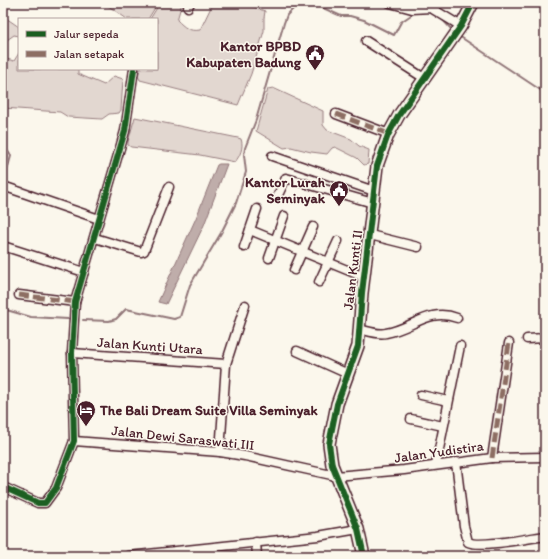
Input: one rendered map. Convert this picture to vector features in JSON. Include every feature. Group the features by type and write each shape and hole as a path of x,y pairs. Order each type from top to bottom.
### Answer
{"street":[{"path":"390,3 412,9 432,8 461,26"},
{"name":"Jalan Kunti II","path":"364,556 358,529 330,459 330,435 340,395 358,346 377,166 398,114 461,26 470,4"},
{"path":"366,42 424,78"},
{"path":"3,487 38,503 45,503 53,493 74,441 72,353 75,302 125,132 134,70"},
{"path":"336,114 389,134"},
{"path":"272,156 374,190"},
{"path":"278,195 286,178 372,203"},
{"path":"3,186 99,219"},
{"path":"95,238 141,252 144,251 169,187"},
{"path":"244,247 257,209"},
{"path":"269,258 284,216"},
{"path":"294,270 313,227"},
{"path":"250,230 364,278"},
{"path":"370,235 418,248"},
{"path":"319,282 338,241"},
{"path":"3,246 84,272"},
{"path":"19,295 75,302"},
{"path":"220,452 226,364 245,305"},
{"path":"359,329 384,334 436,314 448,315 457,318"},
{"path":"527,339 545,338"},
{"path":"492,458 509,343"},
{"path":"436,464 460,346"},
{"path":"297,351 348,374"},
{"name":"Jalan Kunti Utara","path":"72,353 226,364"},
{"path":"421,395 448,400"},
{"path":"411,419 443,426"},
{"name":"Jalan Dewi Saraswati III","path":"74,441 220,452 336,476"},
{"name":"Jalan Yudistira","path":"336,476 404,470 436,464 492,458 545,457"},
{"path":"456,462 464,526 468,542 477,544 545,536"},
{"path":"129,556 333,534 358,529"},
{"path":"256,542 258,556"}],"shaded area":[{"path":"104,3 158,3 149,18 126,18"},
{"path":"160,3 182,3 177,20 184,27 190,30 200,30 213,3 241,3 265,11 264,31 251,74 238,105 140,80 138,76 140,70 158,70 158,18 151,18"},
{"path":"3,16 18,26 18,36 14,35 7,40 3,40"},
{"path":"18,55 18,70 78,70 78,74 104,85 114,76 123,79 121,110 119,113 109,114 102,119 68,117 60,112 3,108 3,58 14,61"},
{"path":"273,88 323,111 323,125 327,130 351,139 359,146 369,150 368,164 364,165 357,158 335,147 332,148 327,154 291,147 284,148 256,131 268,89"},
{"path":"135,117 238,138 241,139 242,142 241,151 235,162 200,155 131,147 128,145 128,142"},
{"path":"227,164 204,225 166,304 158,302 196,218 217,165"}],"waterway":[{"path":"83,320 109,321 116,319 126,309 174,319 180,317 190,285 221,233 236,203 246,172 244,155 245,148 256,120 284,23 287,15 299,3"},
{"path":"312,3 341,16 350,16 364,20 394,35 401,22 414,13"},
{"path":"441,18 453,31"},
{"path":"459,36 545,93"},
{"path":"3,149 7,150 11,156 4,181"},
{"path":"3,309 31,317 68,319"}],"marked path":[{"path":"336,114 389,134"},
{"path":"19,295 75,302"},
{"path":"492,458 509,343"}],"cycle path":[{"path":"364,556 358,529 332,465 329,444 337,404 358,346 362,293 377,166 388,135 399,115 461,26 473,3"},
{"path":"3,487 38,503 45,503 56,488 74,441 72,353 75,302 125,131 134,70"}],"place":[{"name":"Kantor BPBD Kabupaten Badung","path":"315,71"},
{"name":"Kantor Lurah Seminyak","path":"339,207"},
{"name":"The Bali Dream Suite Villa Seminyak","path":"86,427"}]}
